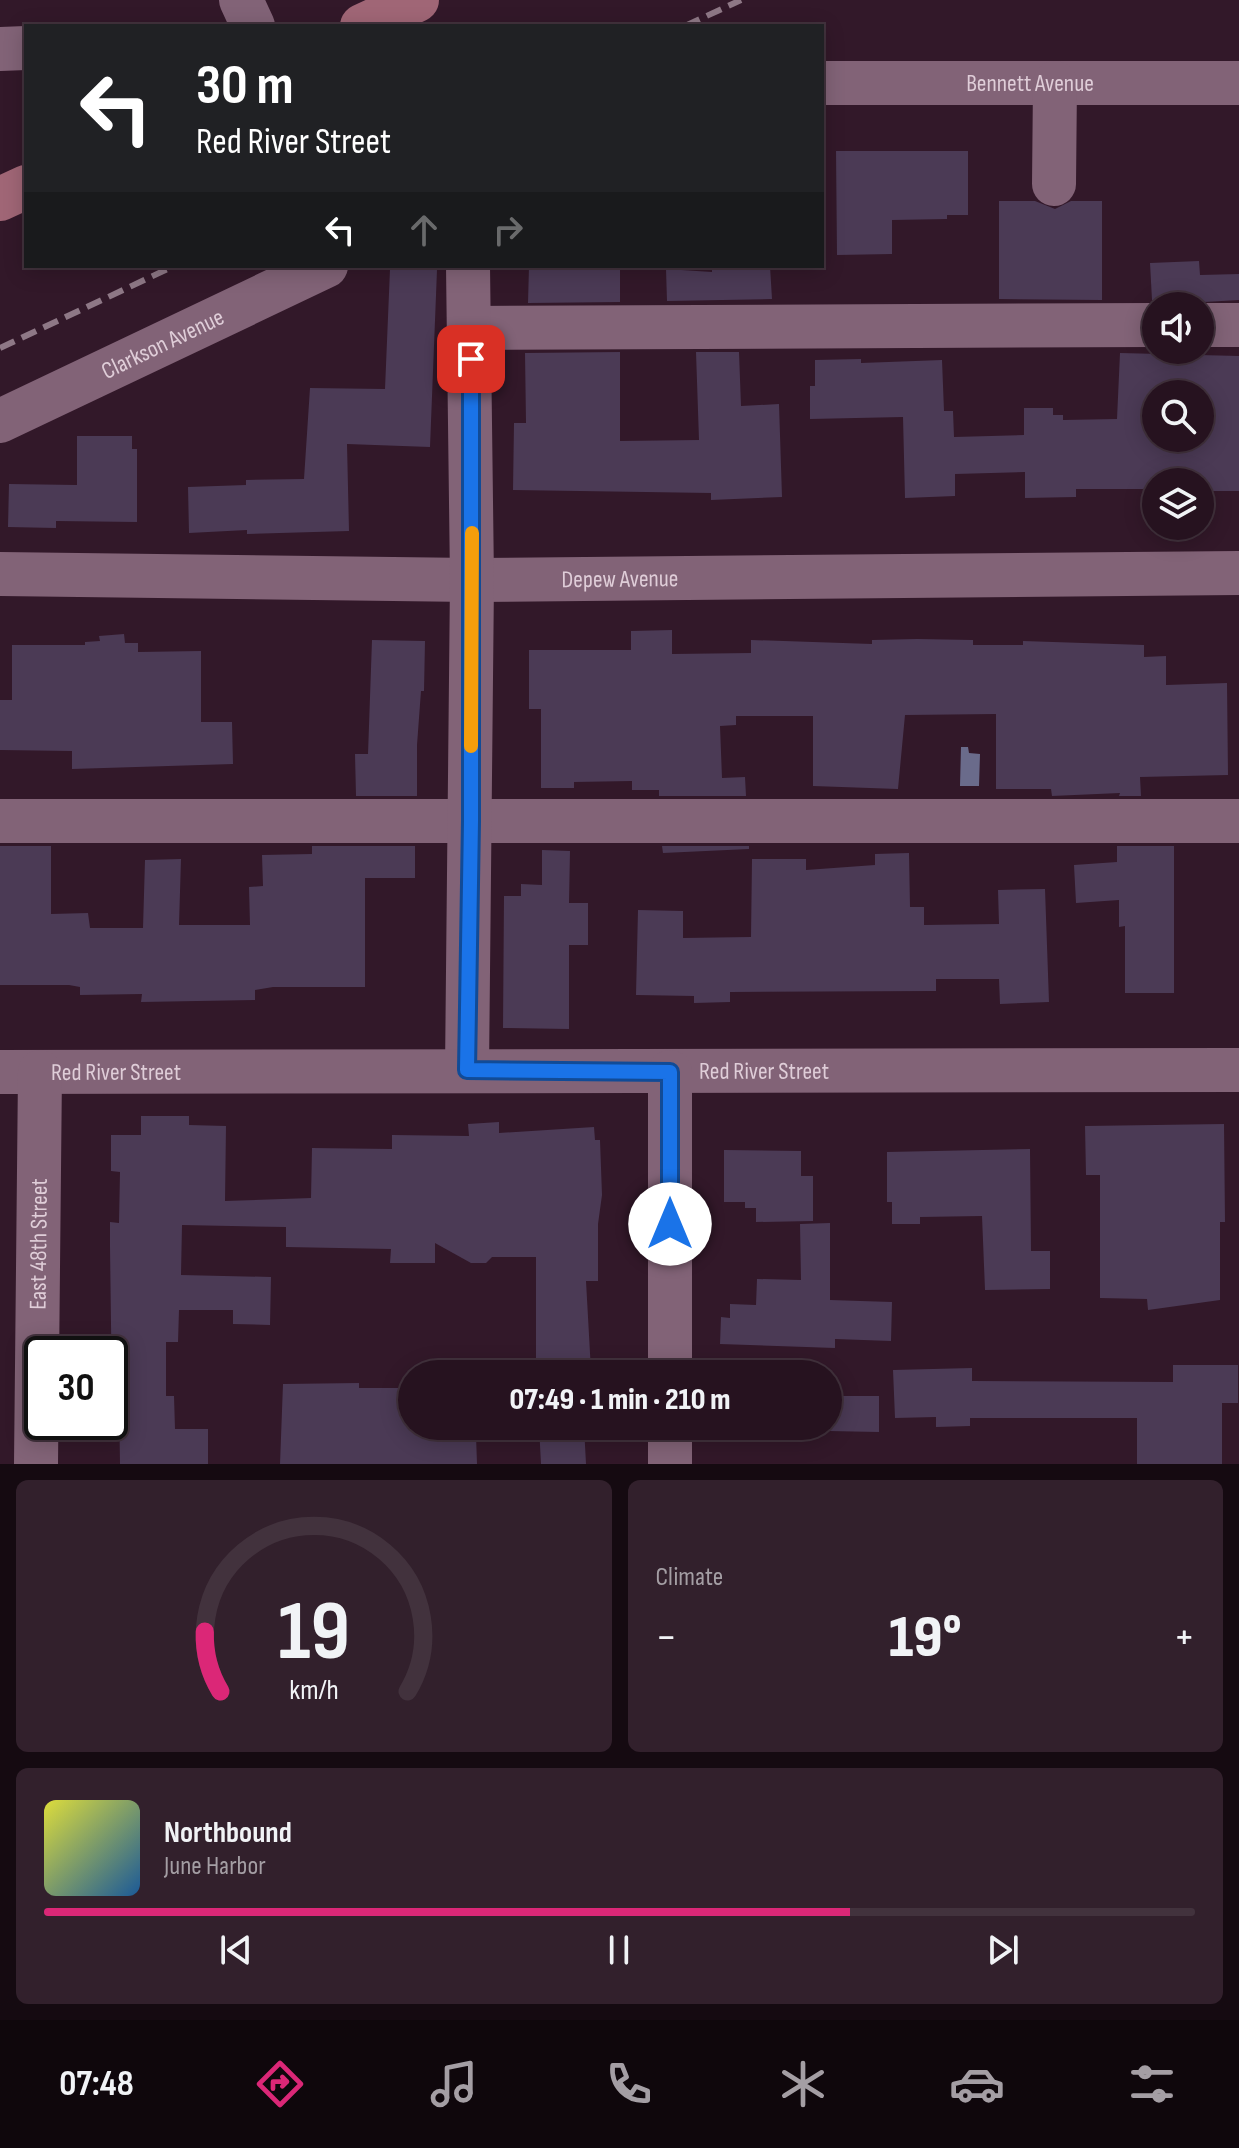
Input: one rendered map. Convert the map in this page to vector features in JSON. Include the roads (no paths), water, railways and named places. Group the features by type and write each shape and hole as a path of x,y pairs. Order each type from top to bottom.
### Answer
{"main road":[{"path":"366,24 417,0"},
{"path":"0,199 24,188"}],"street":[{"path":"0,49 24,48"},
{"name":"Bennett Avenue","path":"824,83 1239,83"},
{"path":"1054,184 1055,83"},
{"name":"Clarkson Avenue","path":"0,421 322,268"},
{"path":"467,1070 472,580 468,268"},
{"path":"471,328 1142,325"},
{"path":"1214,325 1239,325"},
{"name":"Depew Avenue","path":"0,574 472,580 1239,573"},
{"path":"0,821 1239,821"},
{"name":"Red River Street","path":"20,1072 1239,1070"},
{"name":"East 48th Street","path":"20,1072 36,1464"},
{"path":"670,1072 670,1360"},
{"path":"670,1440 670,1464"}],"water":[{"path":"961,747 968,747 969,753 980,754 979,786 960,786"}],"railway":[{"path":"689,24 741,0"},
{"path":"0,348 170,268"}]}
